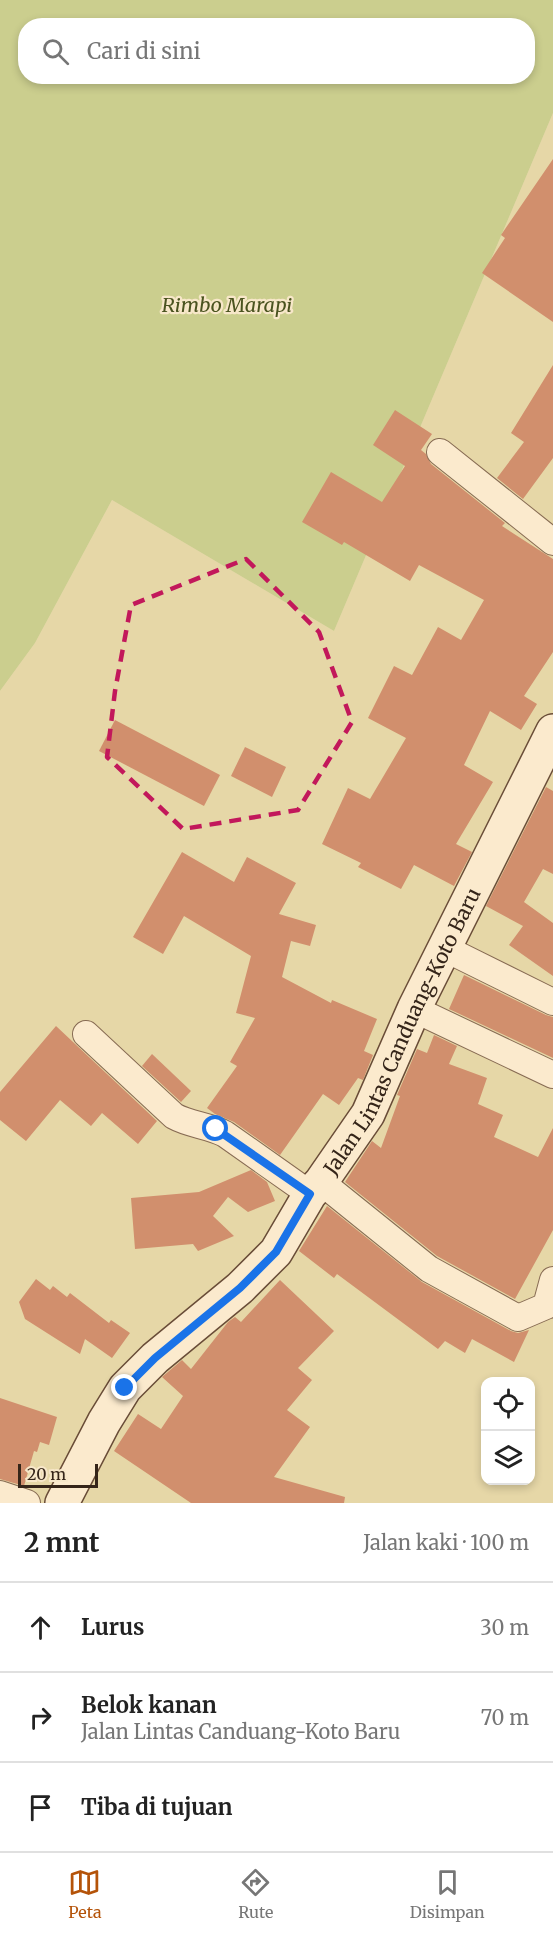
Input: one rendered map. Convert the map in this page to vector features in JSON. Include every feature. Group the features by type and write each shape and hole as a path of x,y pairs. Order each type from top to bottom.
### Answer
{"main road":[{"name":"Jalan Lintas Canduang-Koto Baru","path":"62,1503 104,1422 125,1388 155,1358 240,1288 276,1252 315,1188 368,1114 414,1009 553,731"}],"street":[{"path":"440,452 553,542"},
{"path":"444,948 553,1002"},
{"path":"414,1009 553,1075"},
{"path":"86,1034 174,1116 184,1122 216,1129 225,1134 315,1188 429,1269 518,1318 546,1306 553,1281"},
{"path":"0,1494 27,1503"}],"highlighted area":[{"path":"246,559 319,632 352,722 298,810 183,829 107,757 115,691 131,605"}],"shaded area":[{"path":"553,113 553,1503 0,1503 0,691 35,643 112,500 334,631"}],"green space":[{"name":"Rimbo Marapi","path":"0,0 553,0 553,113 334,631 112,500 35,643 0,691"}],"building":[{"path":"553,159 553,322 482,273 505,238 501,235"},
{"path":"553,365 553,458 523,499 497,478 524,442 511,433"},
{"path":"395,410 432,434 421,450 431,464 505,523 502,526 553,559 553,652 524,696 537,704 521,730 490,711 464,765 493,782 456,844 472,852 454,886 414,865 401,889 358,867 361,863 322,844 348,788 370,799 406,738 368,718 394,666 412,675 438,627 461,640 484,600 419,565 410,581 344,542 342,545 302,522 331,472 382,502 405,466 373,445"},
{"path":"115,720 220,775 204,806 99,751"},
{"path":"245,747 286,767 272,797 231,776"},
{"path":"546,787 553,791 553,874 543,869 524,902 553,923 553,976 509,945 523,926 486,906"},
{"path":"182,852 234,882 247,857 296,883 279,914 316,925 310,946 291,941 282,977 331,1003 332,1000 377,1019 364,1051 373,1055 363,1080 358,1078 339,1105 323,1094 280,1155 234,1122 207,1108 237,1066 230,1062 255,1018 236,1013 251,956 184,916 163,954 133,937"},
{"path":"464,975 553,1017 553,1058 449,1009"},
{"path":"56,1026 157,1121 138,1144 102,1113 91,1126 60,1100 26,1141 0,1120 0,1092"},
{"path":"434,1035 457,1046 449,1064 487,1078 478,1104 503,1115 494,1137 538,1157 553,1128 553,1230 515,1299 437,1256 345,1182 372,1141 381,1148 400,1096 397,1095 417,1049 427,1053"},
{"path":"152,1054 191,1091 181,1102 142,1066"},
{"path":"251,1170 267,1182 275,1201 248,1212 228,1197 213,1216 234,1236 198,1251 193,1244 135,1249 131,1198 199,1192"},
{"path":"327,1206 422,1282 511,1331 518,1333 529,1330 514,1362 472,1339 465,1353 445,1341 438,1349 337,1274 334,1278 299,1251"},
{"path":"36,1279 50,1290 53,1286 67,1297 70,1293 109,1323 111,1320 130,1333 112,1358 85,1339 80,1354 25,1319 19,1302"},
{"path":"280,1280 334,1331 298,1368 312,1380 287,1410 310,1427 274,1477 345,1497 344,1503 191,1503 114,1451 138,1414 161,1429 183,1396 162,1377 182,1360 191,1369 228,1322 235,1317 241,1322"},
{"path":"0,1398 57,1417 49,1445 40,1442 37,1452 34,1451 24,1486 0,1479"}],"route":[{"path":"125,1388 155,1358 240,1288 276,1252 310,1194 216,1129"}]}
